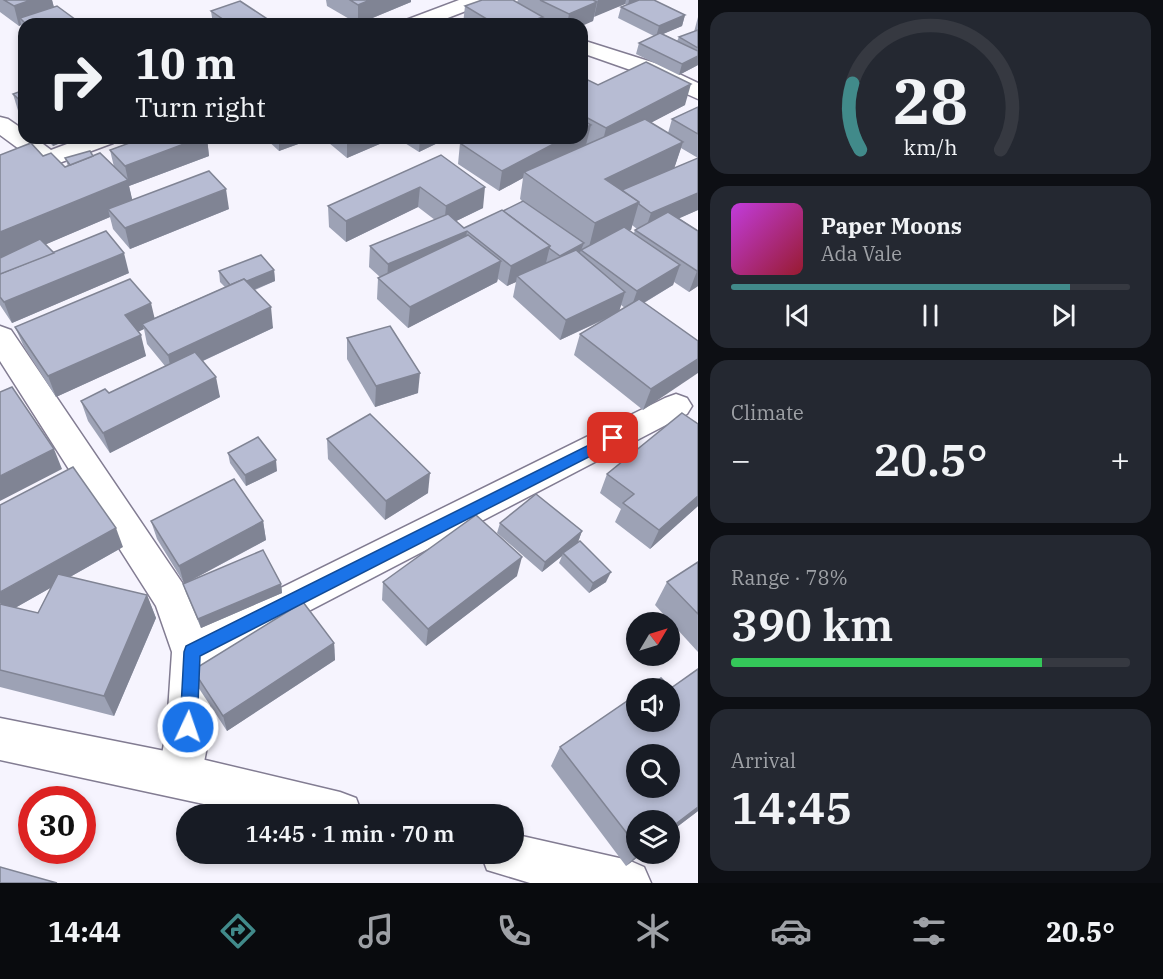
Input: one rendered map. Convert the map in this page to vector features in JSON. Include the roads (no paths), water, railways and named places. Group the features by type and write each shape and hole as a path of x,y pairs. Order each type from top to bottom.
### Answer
{"street":[{"path":"432,18 487,2"},
{"path":"588,48 650,69 698,92"},
{"path":"0,124 18,137"},
{"path":"27,144 48,159"},
{"path":"0,177 89,144"},
{"path":"0,337 172,599 192,652 188,727 180,776"},
{"path":"192,652 676,406"},
{"path":"0,739 180,776 298,804"},
{"path":"524,859 628,883"}]}
